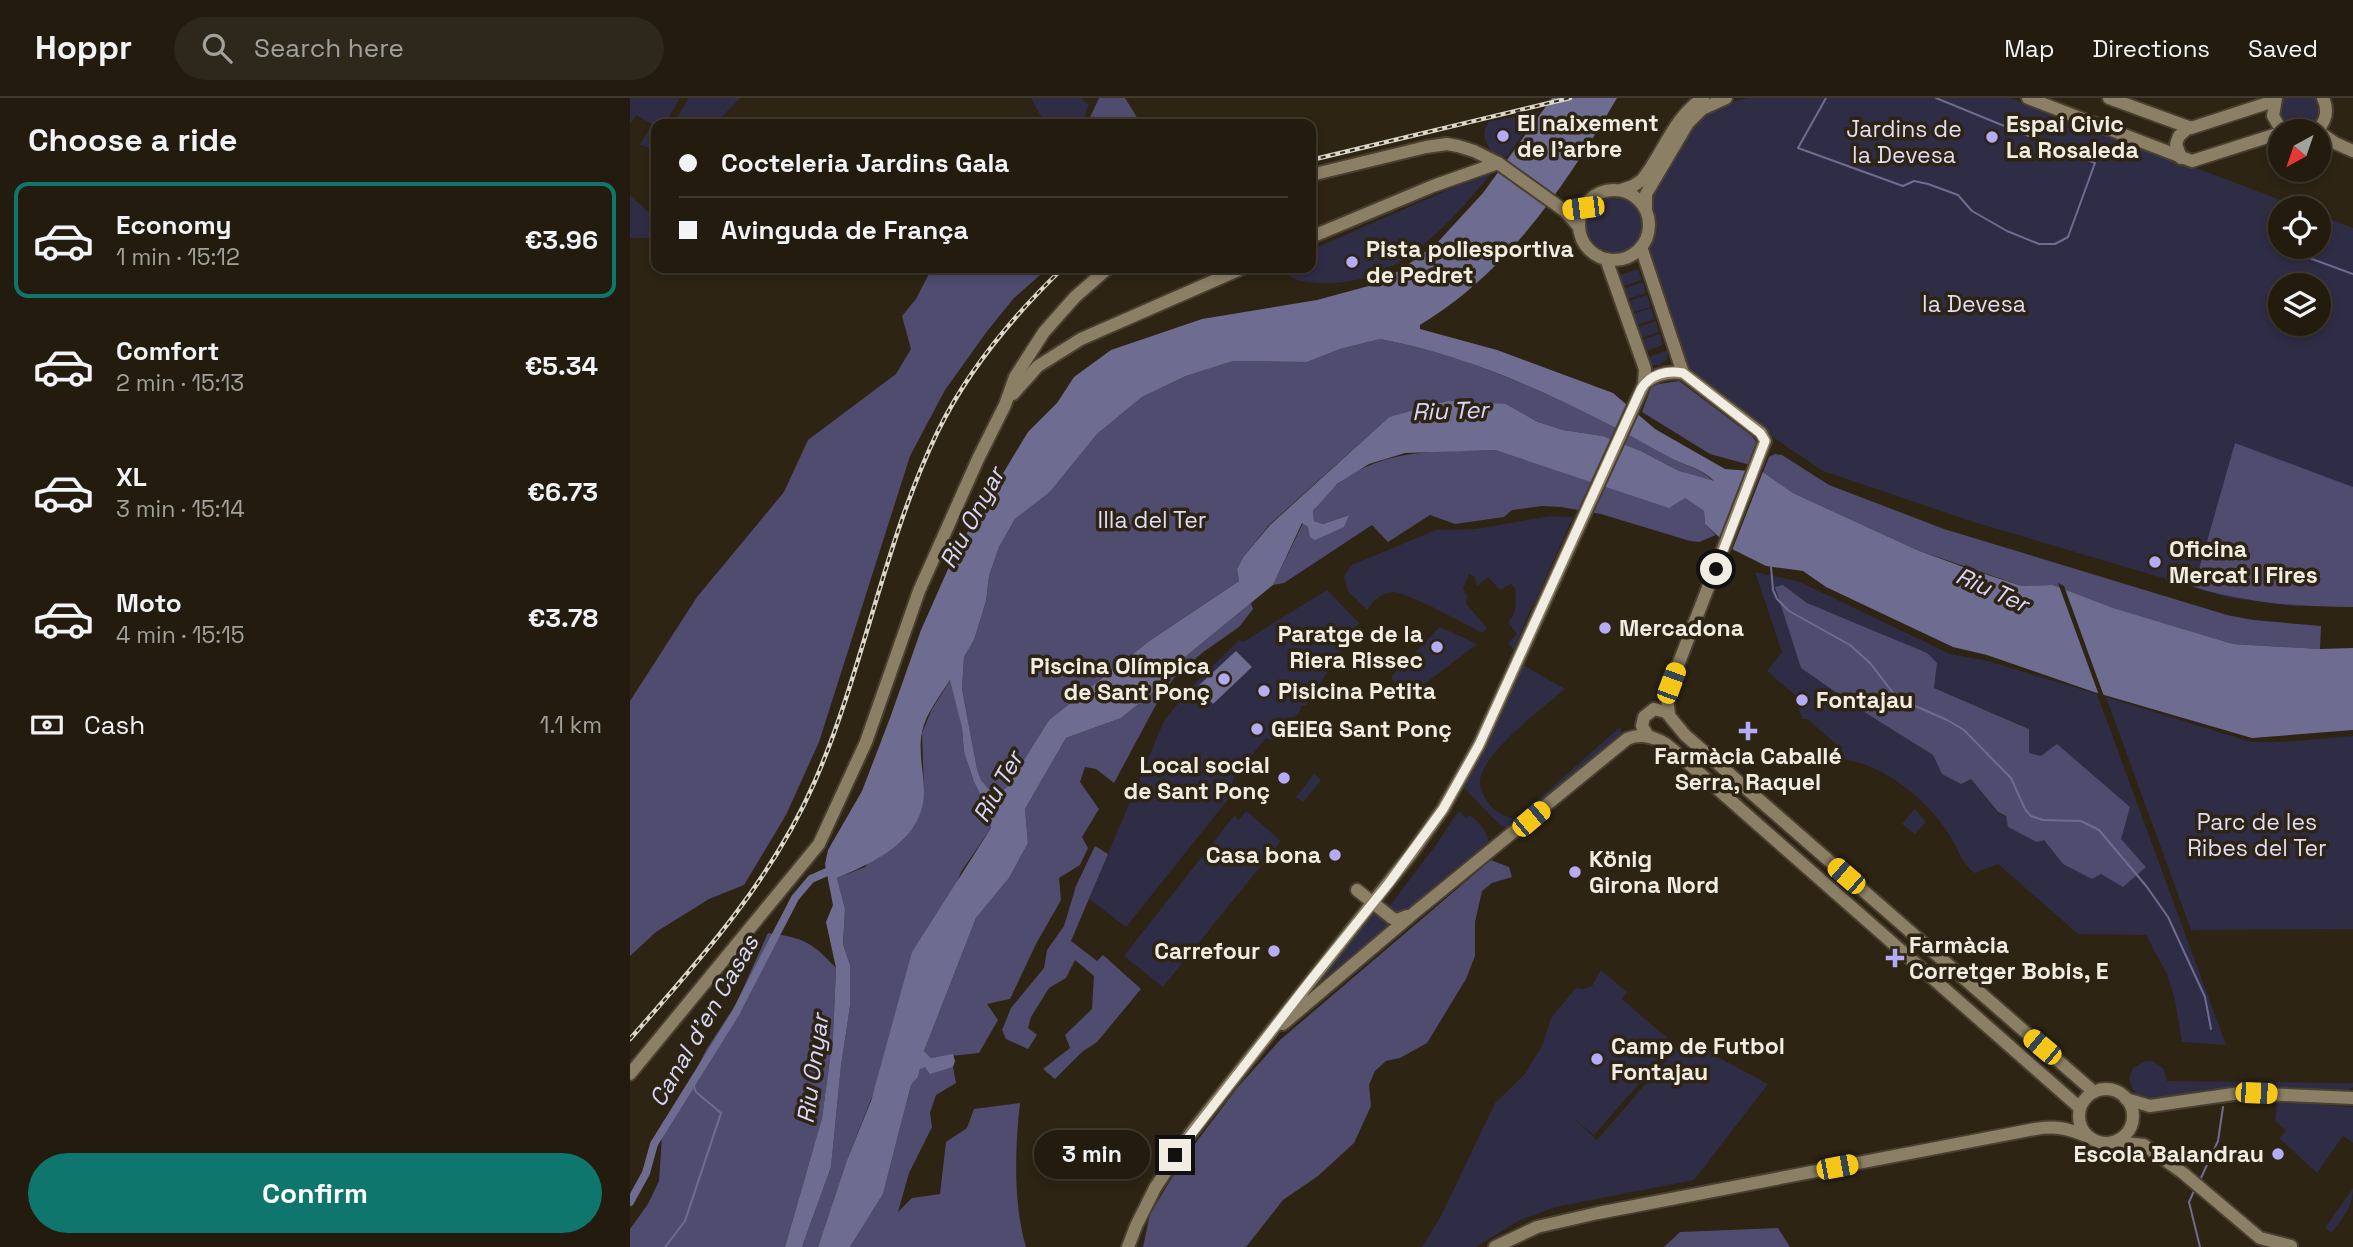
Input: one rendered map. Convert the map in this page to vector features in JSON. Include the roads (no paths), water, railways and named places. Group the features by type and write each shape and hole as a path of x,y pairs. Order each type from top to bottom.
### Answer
{"main road":[{"path":"1703,98 1677,122 1642,180 1621,190 1599,193 1588,200 1583,208 1579,227 1581,237 1588,248 1606,259 1625,258 1641,247 1649,231 1646,194 1688,123 1702,109 1726,98"},
{"path":"2028,98 2187,160 2268,136"},
{"path":"2109,98 2189,127"},
{"path":"2323,98 2324,119"},
{"path":"2187,160 2176,144 2179,136 2189,127 2275,100 2274,119"},
{"path":"2332,142 2353,151"},
{"path":"1316,174 1447,144 1474,151 1500,165 1560,208 1579,227"},
{"path":"1316,235 1437,184 1500,165"},
{"path":"1621,190 1638,198 1646,209"},
{"path":"1560,208 1583,208"},
{"path":"1262,1041 1627,739 1669,734 1672,727 1666,708 1668,692 1765,441 1760,433 1683,373 1641,247"},
{"path":"1128,1247 1141,1214 1171,1162 1262,1041 1389,883 1443,809 1475,753 1641,390 1645,369 1606,259"},
{"path":"630,1074 824,835 866,742 919,591 1005,405 1015,377 1037,340 1075,297 1102,273"},
{"path":"1005,405 1032,371 1056,353 1081,339 1232,273"},
{"path":"1641,390 1656,376 1667,372 1683,373"},
{"path":"2089,1137 2080,1124 2080,1108 1671,748 1653,738 1642,726 1647,713 1658,709 1670,717 1685,735 2094,1092"},
{"path":"1389,883 1378,892 1357,890 1372,904 1397,920 1414,913"},
{"path":"1388,915 1384,905 1389,883"},
{"path":"1494,1247 1537,1227 1598,1213 2055,1126 2069,1119 2094,1092 2110,1090 2126,1099 2157,1106 2240,1093 2353,1098"},
{"path":"2126,1099 2132,1110 2132,1123 2144,1146 2188,1177 2262,1242 2300,1247"},
{"path":"2114,1142 2125,1135 2132,1123 2157,1106"},
{"path":"2055,1126 2101,1143 2144,1146"}],"water":[{"name":"Riu Ter","path":"1552,98 1617,98 1577,163 1508,253 1452,303 1420,325 1420,329 1497,350 1613,393 1655,429 1725,469 1763,472 1793,493 1917,550 1966,568 2022,586 2053,585 2113,608 2233,644 2353,648 2353,730 2252,738 2094,692 1987,655 1953,647 1826,587 1803,571 1766,566 1732,549 1705,524 1704,511 1685,498 1669,508 1495,450 1405,453 1369,464 1337,484 1313,511 1314,521 1323,524 1349,515 1344,527 1315,540 1310,537 1308,527 1302,523 1273,585 1185,657 1156,690 1121,718 1066,738 1025,809 1028,843 1009,878 976,918 924,1051 931,1058 953,1054 953,1067 930,1074 925,1067 920,1069 918,1077 911,1085 883,1194 850,1247 818,1247 847,1160 871,1101 912,952 991,828 986,805 974,782 964,752 962,728 950,680 930,711 922,732 924,792 922,809 916,823 895,847 837,878 845,909 843,944 850,965 850,1006 831,1167 802,1247 785,1247 822,1118 833,1036 836,968 826,922 833,905 825,864 828,850 862,791 921,630 956,551 1028,432 1057,403 1074,377 1111,350 1202,319 1317,300 1376,284 1437,243 1483,193","holes":["1380,339 1418,347 1492,371 1564,402 1698,470 1714,481 1679,471 1641,451 1603,436 1563,430 1538,422 1506,404 1448,401 1389,417 1270,525 1244,556 1237,569 1239,581 1148,642 1049,720 1007,787 999,794 993,794 981,780 977,769 962,689 964,657 974,640 986,601 989,576 999,547 1015,519 1050,492 1097,434 1142,397 1186,376 1233,361 1307,362 1340,349"]},
{"path":"1236,651 1252,667 1213,704 1197,687"}],"waterway":[{"path":"1826,98 1798,148 1903,186 1914,181 1958,195 1972,211 2007,231 2039,244 2055,244 2068,237 2095,163 1936,98"},
{"path":"2312,259 2353,274"},
{"path":"1771,567 1773,590 1777,599 1789,611 1850,645 1870,663 1897,698 1964,730 2011,778 2031,816 2043,820 2081,821 2099,830 2147,887 2168,917 2205,997 2211,1029"},
{"name":"Canal d'en Casas","path":"630,1202 646,1173 654,1144 735,1014 795,898 811,879 827,872"},
{"path":"665,1247 685,1221 721,1113 696,1092 693,1084"},
{"path":"2200,1180 2218,1141 2223,1107"},
{"path":"2194,1191 2189,1202 2200,1247"}],"railway":[{"path":"1316,159 1570,98"},
{"path":"630,1039 733,917 778,852 798,817 832,738 903,517 938,431 950,408 993,344 1058,273"}],"place":[{"name":"El naixement de l’arbre","path":"1503,136"},
{"name":"Espai Civic La Rosaleda","path":"1992,137"},
{"name":"Pista poliesportiva de Pedret","path":"1352,262"},
{"name":"Oficina Mercat I Fires","path":"2155,562"},
{"name":"Mercadona","path":"1605,628"},
{"name":"Paratge de la Riera Rissec","path":"1437,647"},
{"name":"Piscina Olímpica de Sant Ponç","path":"1224,679"},
{"name":"Pisicina Petita","path":"1264,691"},
{"name":"Fontajau","path":"1802,700"},
{"name":"GEiEG Sant Ponç","path":"1257,729"},
{"name":"Farmàcia Caballé Serra, Raquel","path":"1748,731"},
{"name":"Local social de Sant Ponç","path":"1284,778"},
{"name":"Casa bona","path":"1335,855"},
{"name":"König Girona Nord","path":"1575,872"},
{"name":"Carrefour","path":"1274,951"},
{"name":"Farmàcia Corretger Bobis, E","path":"1895,958"},
{"name":"Camp de Futbol Fontajau","path":"1597,1059"},
{"name":"Escola Balandrau","path":"2278,1154"}],"park label":[{"name":"Jardins de la Devesa","path":"1904,142"},
{"name":"la Devesa","path":"1974,304"},
{"name":"Illa del Ter","path":"1152,520"},
{"name":"Parc de les Ribes del Ter","path":"2257,835"}],"water label":[{"name":"Riu Onyar","path":"972,518"},
{"name":"Riu Onyar","path":"813,1069"}]}
